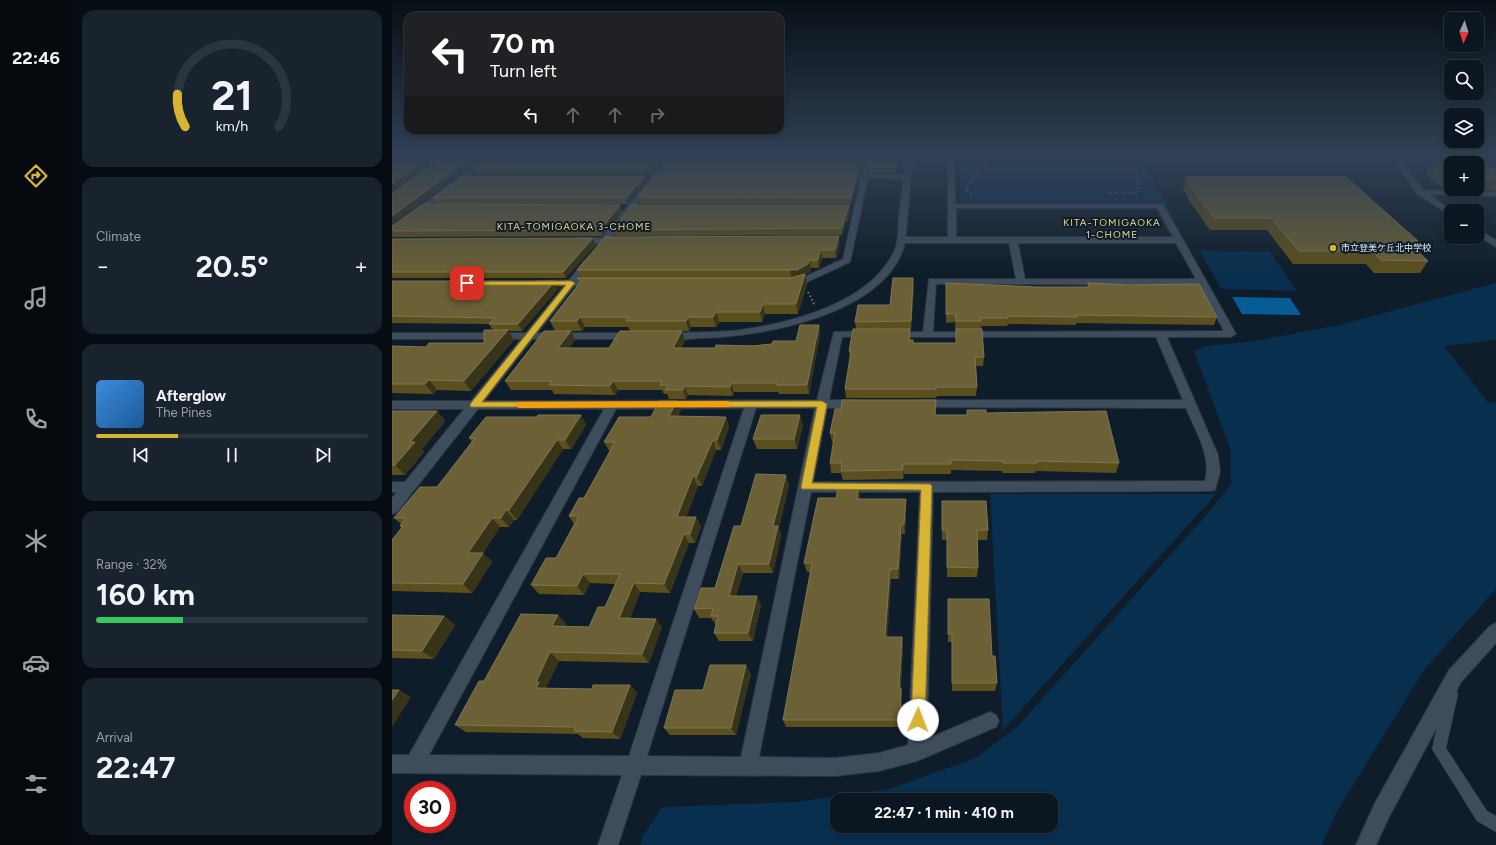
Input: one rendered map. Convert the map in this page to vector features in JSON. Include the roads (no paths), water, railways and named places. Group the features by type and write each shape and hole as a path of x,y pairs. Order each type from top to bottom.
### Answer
{"street":[{"path":"392,231 441,194"},
{"path":"392,508 642,194"},
{"path":"784,283 802,281 847,260 846,240 858,194"},
{"path":"660,336 718,336 739,334 781,326 820,314 854,297 879,278 895,259 901,240 905,194"},
{"path":"952,194 952,241"},
{"path":"1423,194 1444,209"},
{"path":"748,767 822,404 838,334 1231,334 1160,206 952,206"},
{"path":"424,207 440,207"},
{"path":"1484,236 1496,244"},
{"path":"566,241 629,240"},
{"path":"901,240 1178,240"},
{"path":"1013,241 1020,282"},
{"path":"928,335 932,281 1202,282"},
{"path":"532,283 603,283"},
{"path":"806,487 1210,486 1214,472 1212,455 1160,334"},
{"path":"392,336 645,336"},
{"path":"608,845 751,404"},
{"path":"392,405 870,404"},
{"path":"910,404 1190,404"},
{"path":"414,764 612,405"},
{"path":"917,752 927,486"},
{"path":"392,487 409,487"},
{"path":"1366,845 1382,810 1455,676 1496,631"},
{"path":"392,764 834,768 879,762 917,752 990,721"}],"lane":[{"path":"1455,676 1439,749 1482,816 1496,825"}],"water":[{"path":"1232,297 1290,298 1301,315 1242,314"}],"place":[{"name":"市立登美ケ丘北中学校","path":"1333,248"}],"district":[{"name":"KITA-TOMIGAOKA 3-CHOME","path":"574,226"},
{"name":"KITA-TOMIGAOKA 1-CHOME","path":"1112,228"}]}
